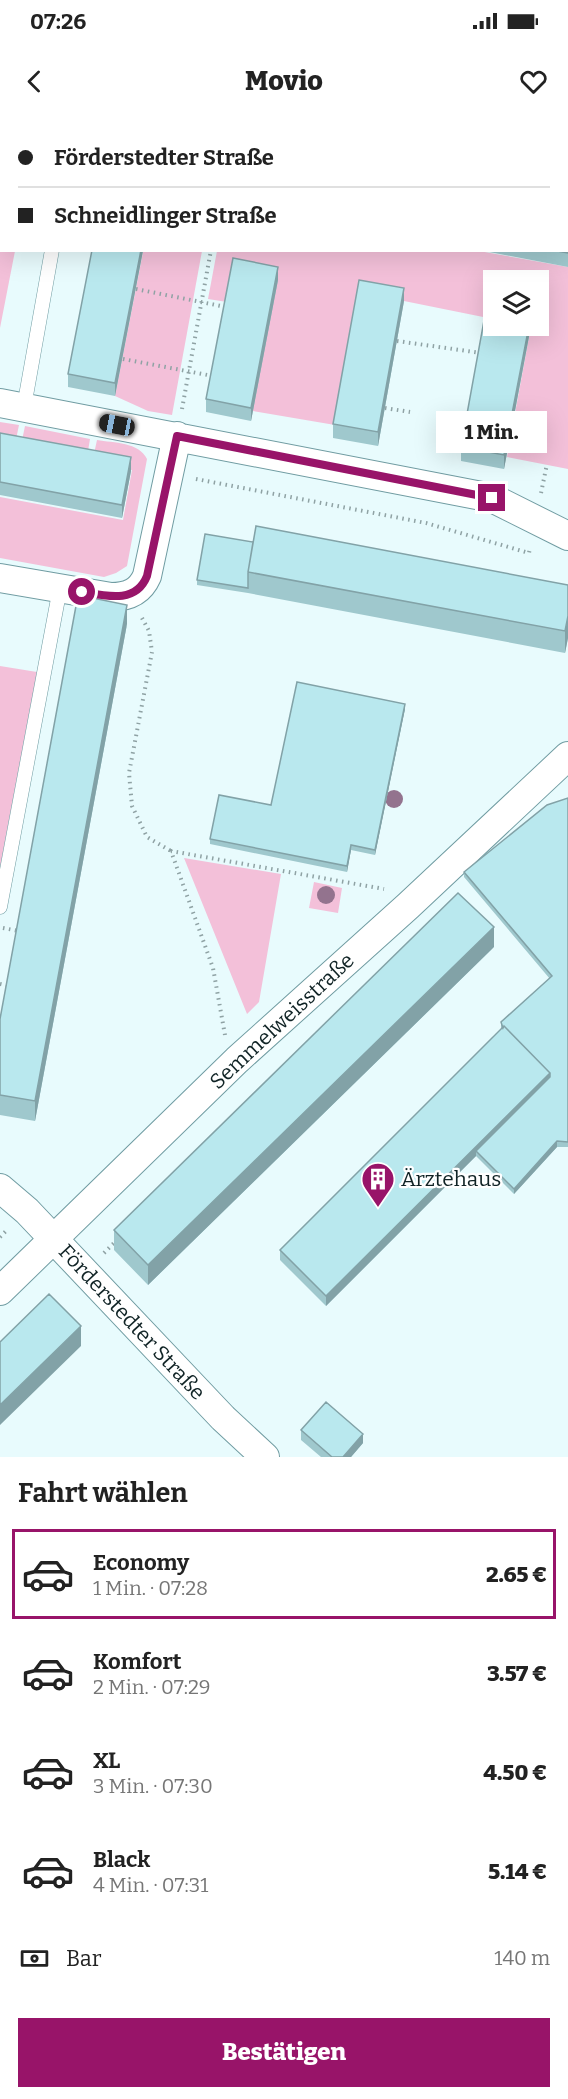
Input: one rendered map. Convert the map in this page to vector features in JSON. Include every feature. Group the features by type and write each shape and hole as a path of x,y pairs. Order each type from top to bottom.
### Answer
{"street":[{"path":"12,405 492,498 568,536"},
{"path":"0,578 111,597 129,595 141,587 147,576 177,436"},
{"name":"Semmelweisstraße","path":"0,1291 237,1060 568,756"},
{"name":"Förderstedter Straße","path":"0,1188 27,1211 223,1418 265,1457"}],"lane":[{"path":"12,405 51,252"},
{"path":"0,907 60,588"}],"path":[{"path":"177,436 211,252"},
{"path":"136,289 226,307"},
{"path":"397,341 481,353"},
{"path":"123,359 213,376"},
{"path":"385,408 410,412"},
{"path":"443,420 467,424"},
{"path":"169,474 426,523 529,553 547,464"},
{"path":"129,595 149,631 152,652 129,773 132,806 147,837 171,851 419,895"},
{"path":"171,851 213,968 224,1034 237,1060"},
{"path":"0,927 20,931"},
{"path":"0,984 10,987"},
{"path":"85,1272 119,1238"}],"shaded area":[{"path":"0,252 15,252 0,328"},
{"path":"143,252 202,252 172,415 148,411 115,396"},
{"path":"217,252 485,252 568,267 568,469 507,457 529,336 549,336 549,270 483,270 483,317 404,301 335,425 253,411 227,302 208,299"},
{"path":"0,422 19,425 14,449 0,446"},
{"path":"25,426 90,439 86,463 20,450"},
{"path":"97,440 132,446 143,453 147,459 127,566 104,577 0,558 0,497 123,520 132,470 92,463"},
{"path":"0,666 37,672 0,868"},
{"path":"184,858 281,874 259,1002 247,1014"},
{"path":"314,882 342,888 338,913 309,908"}],"building":[{"path":"92,252 141,252 115,383 68,374"},
{"path":"233,258 278,267 251,408 206,399"},
{"path":"359,280 404,288 378,432 333,424"},
{"path":"483,326 483,336 527,336 504,455 461,447"},
{"path":"0,433 131,457 122,505 0,482"},
{"path":"256,526 568,585 568,616 565,631 248,572"},
{"path":"205,534 253,542 248,588 197,580"},
{"path":"78,595 127,605 35,1101 0,1095 0,1019"},
{"path":"297,682 405,704 375,850 351,845 347,866 210,839 219,795 271,805"},
{"path":"568,798 568,1142 557,1141 514,1189 476,1151 550,1077 550,1073 504,1026 503,1028 501,1022 552,976 464,872 547,805"},
{"path":"458,893 494,927 148,1265 114,1230"},
{"name":"Ärztehaus","path":"504,1026 550,1073 326,1296 280,1250"},
{"path":"49,1294 81,1326 0,1405 0,1342"},
{"path":"326,1402 363,1434 343,1457 332,1457 301,1430"}],"place":[{"name":"Ärztehaus","path":"378,1208"}],"route":[{"path":"82,592 111,597 123,596 129,595 144,583 177,436 492,498"}]}
